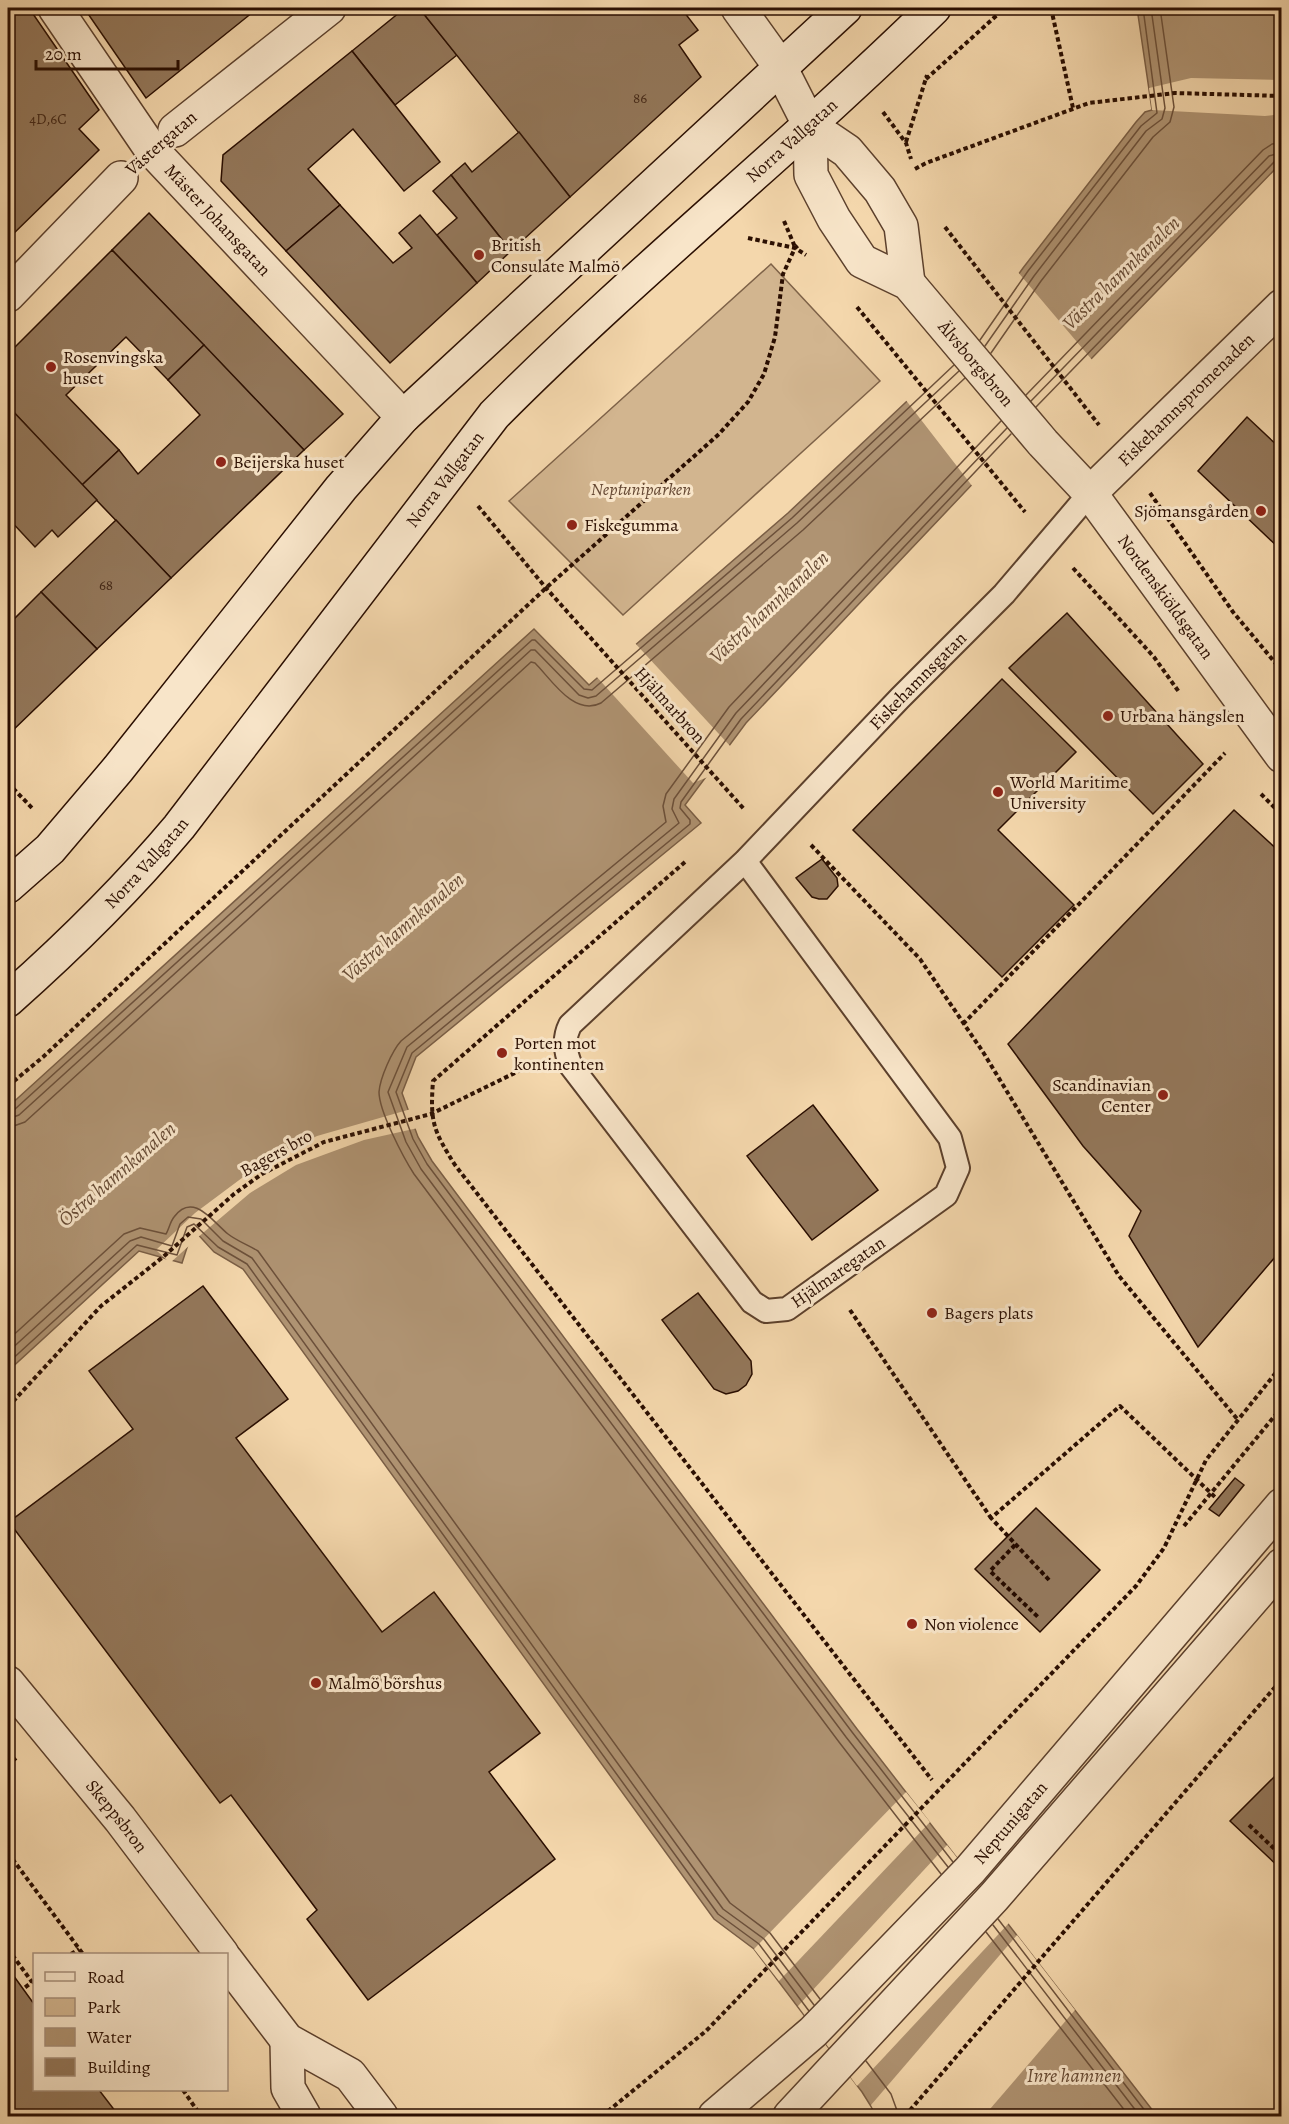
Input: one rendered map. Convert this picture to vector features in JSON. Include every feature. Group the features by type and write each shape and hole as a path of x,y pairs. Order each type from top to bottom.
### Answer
{"street":[{"name":"Mäster Johansgatan","path":"56,8 163,139 402,417"},
{"name":"Västergatan","path":"8,295 121,178 163,139 329,8"},
{"path":"738,8 779,66 810,126 811,175 834,219 862,261 908,283"},
{"path":"8,886 50,849 118,769 341,488 402,417 779,66 845,8"},
{"name":"Norra Vallgatan","path":"8,1000 78,938 130,885 179,827 494,415 549,359 810,126 934,8"},
{"path":"810,126 847,151 880,190 901,226 908,283"},
{"name":"Älvsborgsbron","path":"908,283 1043,442"},
{"name":"Fiskehamnspromenaden","path":"1090,493 1281,306"},
{"name":"Nordenskiöldsgatan","path":"1043,442 1090,493 1281,756"},
{"name":"Neptunigatan","path":"715,2116 813,2032 970,1870 1281,1505"},
{"name":"Neptunigatan","path":"790,2116 994,1897 1280,1567"},
{"name":"Skeppsbron","path":"8,1683 120,1819 221,1953"},
{"path":"228,1963 287,2040 350,2075 381,2116"},
{"path":"287,2040 288,2088 304,2116"}],"lane":[{"name":"Fiskehamnsgatan","path":"745,861 900,698 1004,594 1090,493"},
{"path":"566,1048 565,1035 570,1024 745,861"},
{"name":"Hjälmaregatan","path":"566,1048 571,1066 752,1302 766,1311 787,1309 946,1195 958,1168 950,1138 745,861"}],"path":[{"path":"926,79 1005,8"},
{"path":"1051,8 1073,108"},
{"path":"926,163 1089,103 1175,93 1281,96"},
{"path":"8,1086 50,1051 546,588 719,434 748,402 764,374 775,338 783,274 795,248"},
{"path":"961,251 1087,407 1161,507 1233,612 1281,671"},
{"path":"865,318 1002,485"},
{"name":"Hjälmarbron","path":"449,472 546,588 745,811"},
{"path":"1049,542 1110,606 1182,696"},
{"path":"963,1024 1225,753 1218,743"},
{"path":"8,783 35,811"},
{"path":"785,818 920,959 983,1052 1119,1276 1238,1420"},
{"path":"692,857 433,1081 431,1114 435,1132 455,1165 932,1780"},
{"name":"Bagers bro","path":"8,1407 101,1306 163,1257 234,1194 292,1157 356,1132 426,1116 566,1048"},
{"path":"829,1279 991,1518 1049,1580"},
{"path":"602,2116 706,2031 930,1802 1136,1586 1164,1548 1206,1460 1281,1365"},
{"path":"991,1518 1120,1406 1216,1498"},
{"path":"1184,1526 1281,1407"},
{"path":"1015,1545 990,1571 1038,1617"},
{"path":"905,2116 1281,1679"},
{"path":"8,1765 18,1758"},
{"path":"1249,1825 1281,1856"},
{"path":"8,1853 82,1953"},
{"path":"8,1949 33,1981 23,1989"},
{"path":"73,1953 79,1949"},
{"path":"184,2091 201,2116"}],"green space":[{"name":"Neptuniparken","path":"771,264 880,381 623,615 509,501"}],"water":[{"path":"1137,8 1281,8 1281,163 1091,359 746,723 685,805 701,823 416,1057 402,1093 418,1137 432,1161 857,1729 1157,2116 877,2116 862,2092 754,1949 714,1919 243,1269 214,1252 193,1229 182,1263 139,1251 8,1371 8,1107 534,629 589,685 788,513 972,340 1023,268 1136,122 1145,112 1152,110"}],"pier":[{"path":"1191,78 1281,80 1281,114 1265,116 1152,110 1149,88"},
{"path":"1017,271 1093,361 973,487 905,399 970,338"},
{"path":"634,642 731,747 708,777 693,783 595,675"},
{"path":"411,1109 418,1128 364,1140 296,1165 250,1193 197,1238 194,1234 191,1244 170,1263 156,1250 195,1213 262,1163 317,1136"},
{"path":"906,1792 930,1822 779,1981 754,1949"},
{"path":"947,1845 1009,1923 857,2086 798,2006"},
{"path":"1017,1935 1075,2010 984,2116 877,2116 871,2105"}],"building":[{"path":"8,8 29,8 99,110 79,129 99,150 8,239"},
{"path":"84,8 258,8 146,98"},
{"path":"405,8 419,8 457,55 395,105 352,51"},
{"path":"419,8 681,8 698,30 679,45 701,77 570,197"},
{"path":"352,51 440,162 404,191 353,129 308,169 340,205 286,251 221,181 223,155"},
{"path":"519,132 570,197 511,251 451,175 465,163 472,172"},
{"path":"451,175 511,251 477,283 437,235 457,218 433,191"},
{"path":"340,205 393,263 412,248 399,233 420,215 477,283 390,363 286,251"},
{"path":"149,213 343,414 304,450 112,250"},
{"name":"Rosenvingska huset","path":"112,250 204,345 168,380 126,337 66,395 119,450 82,485 8,406 8,354"},
{"name":"Beijerska huset","path":"204,345 304,450 171,578 82,485 119,450 138,474 200,415 168,380"},
{"path":"8,406 97,500 58,537 52,530 35,547 8,518"},
{"name":"Sjömansgården","path":"1247,417 1282,450 1282,551 1198,471"},
{"path":"116,520 171,578 97,649 41,592"},
{"path":"41,592 97,649 8,735 8,611 14,619"},
{"name":"Urbana hängslen","path":"1067,613 1203,764 1153,814 1009,668"},
{"path":"1002,679 1076,752 998,830 1074,905 1002,977 853,830"},
{"name":"Scandinavian Center","path":"1234,810 1282,854 1282,1249 1198,1347 1129,1236 1141,1211 1083,1146 1008,1044"},
{"path":"822,859 837,878 838,886 827,899 812,897 796,878"},
{"path":"813,1105 878,1190 812,1240 747,1156"},
{"name":"Malmö börshus","path":"203,1286 288,1399 236,1438 382,1632 434,1592 540,1733 489,1772 555,1859 368,2000 307,1919 317,1910 231,1795 220,1803 9,1522 133,1429 89,1371"},
{"path":"698,1293 751,1361 752,1374 746,1385 738,1391 726,1394 714,1389 662,1320"},
{"path":"1235,1478 1244,1485 1219,1516 1209,1509"},
{"path":"1036,1508 1100,1570 1040,1632 975,1569"},
{"path":"1282,1769 1282,1870 1230,1821"},
{"path":"8,1968 33,2003 33,2091 100,2091 119,2116 8,2116"}],"place":[{"name":"British Consulate Malmö","path":"479,255"},
{"name":"Rosenvingska huset","path":"51,367"},
{"name":"Beijerska huset","path":"221,462"},
{"name":"Sjömansgården","path":"1261,511"},
{"name":"Fiskegumma","path":"572,525"},
{"name":"Urbana hängslen","path":"1108,716"},
{"name":"World Maritime University","path":"998,792"},
{"name":"Porten mot kontinenten","path":"502,1053"},
{"name":"Scandinavian Center","path":"1163,1095"},
{"name":"Bagers plats","path":"932,1313"},
{"name":"Non violence","path":"912,1624"},
{"name":"Malmö börshus","path":"316,1683"}],"water label":[{"name":"Västra hamnkanalen","path":"1121,273"},
{"name":"Västra hamnkanalen","path":"769,607"},
{"name":"Västra hamnkanalen","path":"403,927"},
{"name":"Östra hamnkanalen","path":"117,1174"},
{"name":"Inre hamnen","path":"1074,2075"}]}
